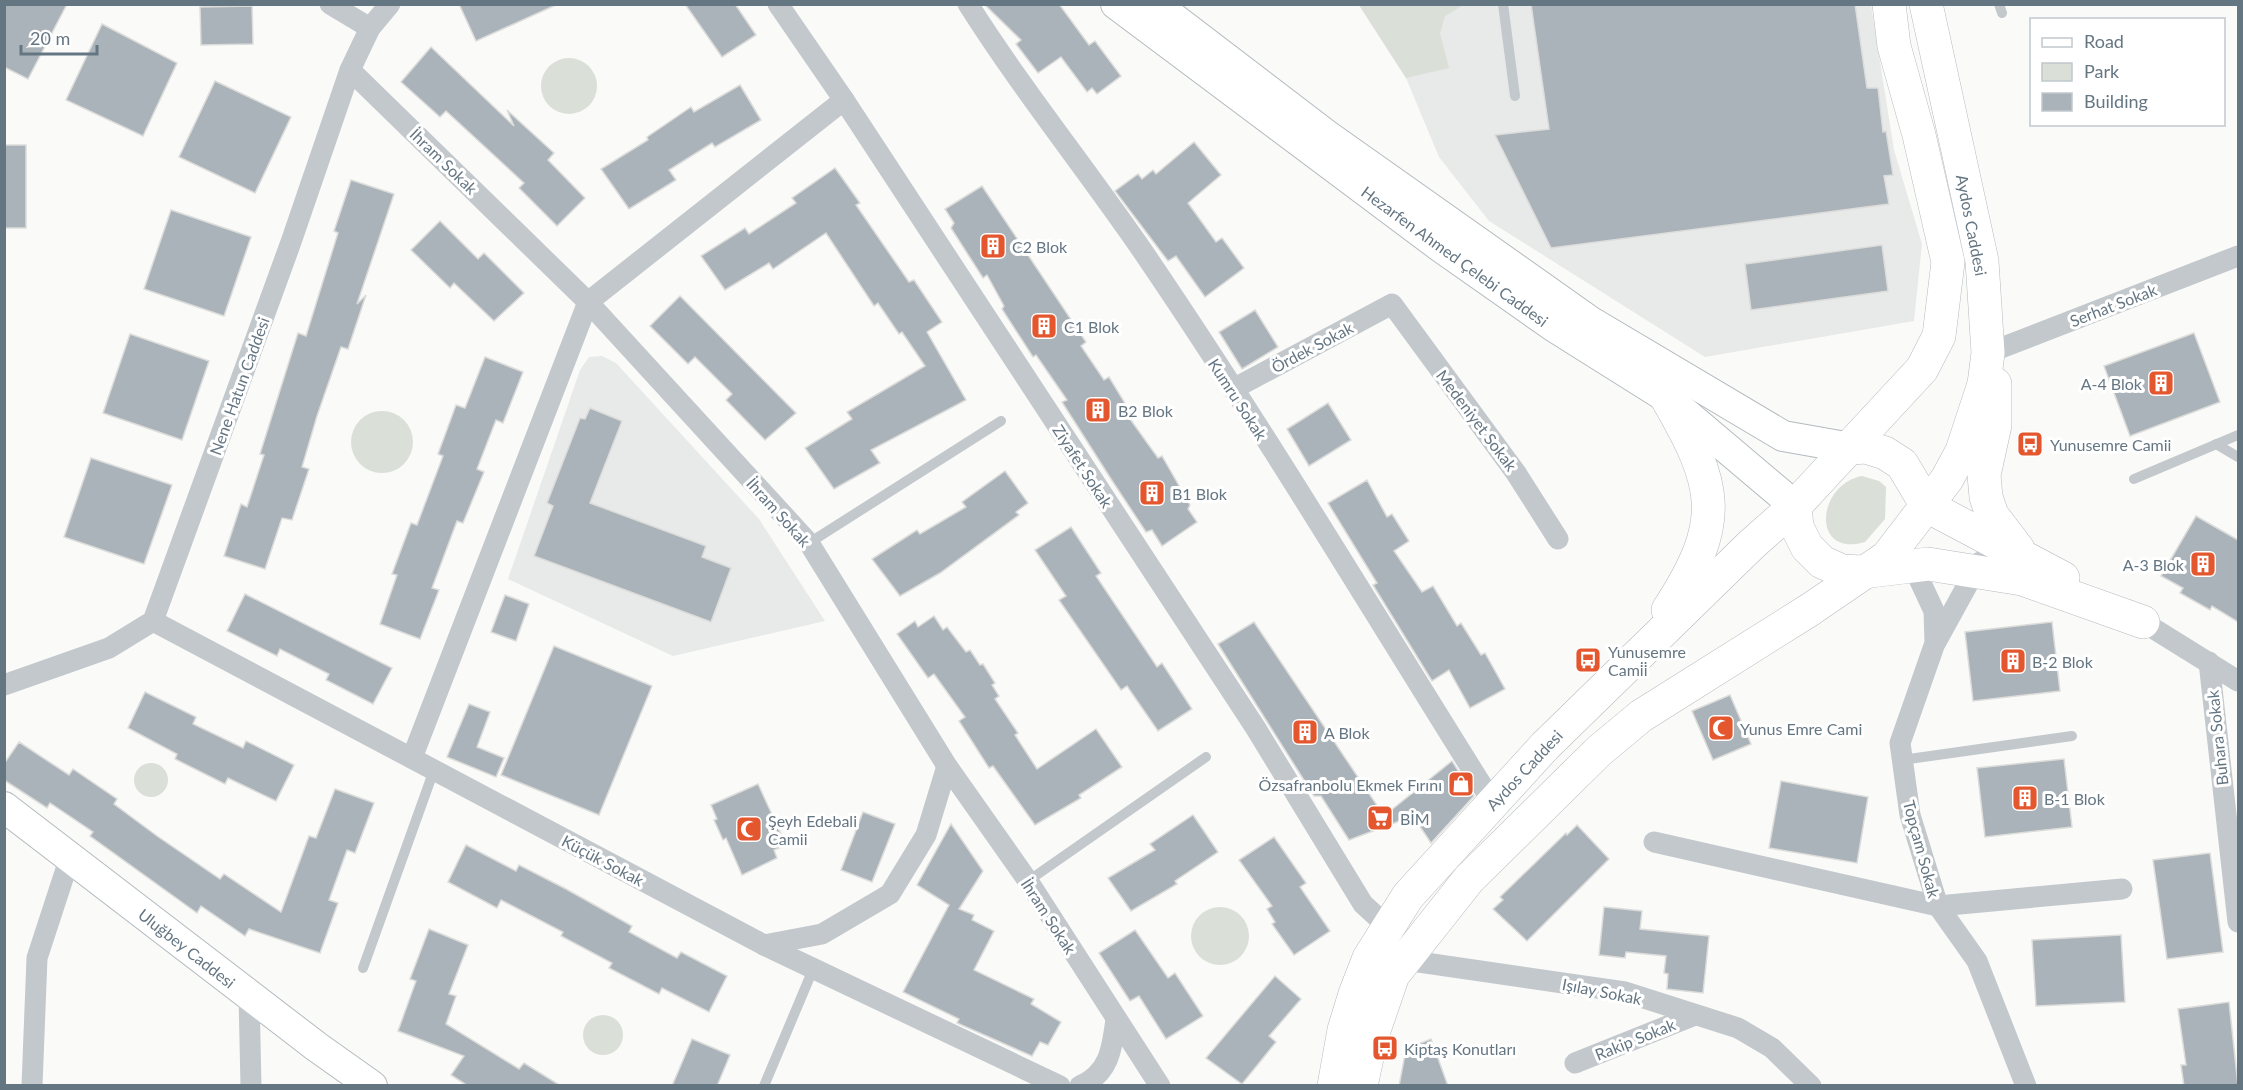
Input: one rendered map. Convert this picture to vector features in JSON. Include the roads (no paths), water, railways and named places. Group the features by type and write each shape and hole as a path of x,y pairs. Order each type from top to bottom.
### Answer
{"main road":[{"name":"Aydos Caddesi","path":"1851,448 1922,369 1939,336 1948,262 1919,135 1894,46 1889,4"},
{"name":"Aydos Caddesi","path":"1926,4 1982,261 1988,353 1984,384 1962,451 1947,479 1927,506"},
{"path":"1988,353 1995,385 1995,425 1983,476 1991,527"},
{"path":"1636,659 1683,587 1701,552 1709,516 1710,503 1693,444 1666,397"},
{"path":"1866,447 1885,453 1902,464 1927,506 1991,527 2025,557 2143,622 2022,579 1928,564 1863,572 1842,571 1822,562 1807,547 1797,527 1795,506 1851,448 1866,447"},
{"name":"Aydos Caddesi","path":"1334,1086 1344,1030 1355,993 1369,958 1408,896 1545,746 1752,544 1795,506"},
{"path":"1361,1086 1380,1009 1393,975 1469,879 1599,751 1658,705 1811,609 1887,557 1927,506"}],"street":[{"path":"330,4 370,28"},
{"name":"Nene Hatun Caddesi","path":"153,621 291,242 350,70 370,28 390,4"},
{"name":"Ziyafet Sokak","path":"778,4 844,100 1255,727 1363,904 1388,927"},
{"name":"Kumru Sokak","path":"968,4 995,47 1145,255 1233,389 1493,803"},
{"name":"Hezarfen Ahmed Çelebi Caddesi","path":"1116,4 1442,248 1552,326 1666,397 1795,506"},
{"name":"Hezarfen Ahmed Çelebi Caddesi","path":"1155,4 1325,134 1591,321 1783,436 1851,448"},
{"name":"İhram Sokak","path":"350,70 588,302 809,543 947,766 1028,881 1160,1086"},
{"path":"412,758 588,302 844,100"},
{"name":"Serhat Sokak","path":"1988,353 2238,256"},
{"name":"Ördek Sokak","path":"1233,389 1392,304"},
{"name":"Medeniyet Sokak","path":"1392,304 1516,473 1558,539"},
{"path":"1935,643 1975,572 1991,527"},
{"name":"Topçam Sokak","path":"1913,566 1934,611 1935,643 1900,743 1910,815 1938,906 1977,961 2026,1086"},
{"path":"4,685 109,648 153,621"},
{"name":"Küçük Sokak","path":"153,621 764,945 1060,1086"},
{"path":"2143,622 2238,681"},
{"name":"Buhara Sokak","path":"2209,662 2238,922"},
{"path":"764,945 822,934 890,894 926,835 947,766"},
{"name":"Uluğbey Caddesi","path":"4,807 372,1086"},
{"path":"1654,842 1938,906 2122,889"},
{"path":"32,1086 37,958 70,857"},
{"name":"Işılay Sokak","path":"1405,960 1625,992 1738,1028 1772,1048 1811,1086"},
{"path":"249,995 251,1086"},
{"name":"Rakip Sokak","path":"1575,1063 1695,1015"},
{"path":"1080,1086 1098,1076 1109,1061 1116,1020"}],"lane":[{"path":"1503,4 1515,96"},
{"path":"809,543 1001,422"},
{"path":"2134,478 2238,435"},
{"path":"2216,444 2238,458"},
{"path":"1902,760 2072,736"},
{"path":"1028,881 1206,757"},
{"path":"363,968 434,770"},
{"path":"764,1086 814,967"}],"place":[{"name":"C2 Blok","path":"993,246"},
{"name":"C1 Blok","path":"1044,326"},
{"name":"A-4 Blok","path":"2161,383"},
{"name":"B2 Blok","path":"1098,410"},
{"name":"Yunusemre Camii","path":"2030,444"},
{"name":"B1 Blok","path":"1152,493"},
{"name":"A-3 Blok","path":"2203,564"},
{"name":"Yunusemre Cami̇i̇","path":"1588,660"},
{"name":"B-2 Blok","path":"2013,661"},
{"name":"Yunus Emre Cami","path":"1721,728"},
{"name":"A Blok","path":"1305,732"},
{"name":"Özsafranbolu Ekmek Fırını","path":"1461,784"},
{"name":"B-1 Blok","path":"2025,798"},
{"name":"BİM","path":"1380,818"},
{"name":"Şeyh Edebali Camii","path":"749,829"},
{"name":"Kiptaş Konutları","path":"1385,1048"}]}
